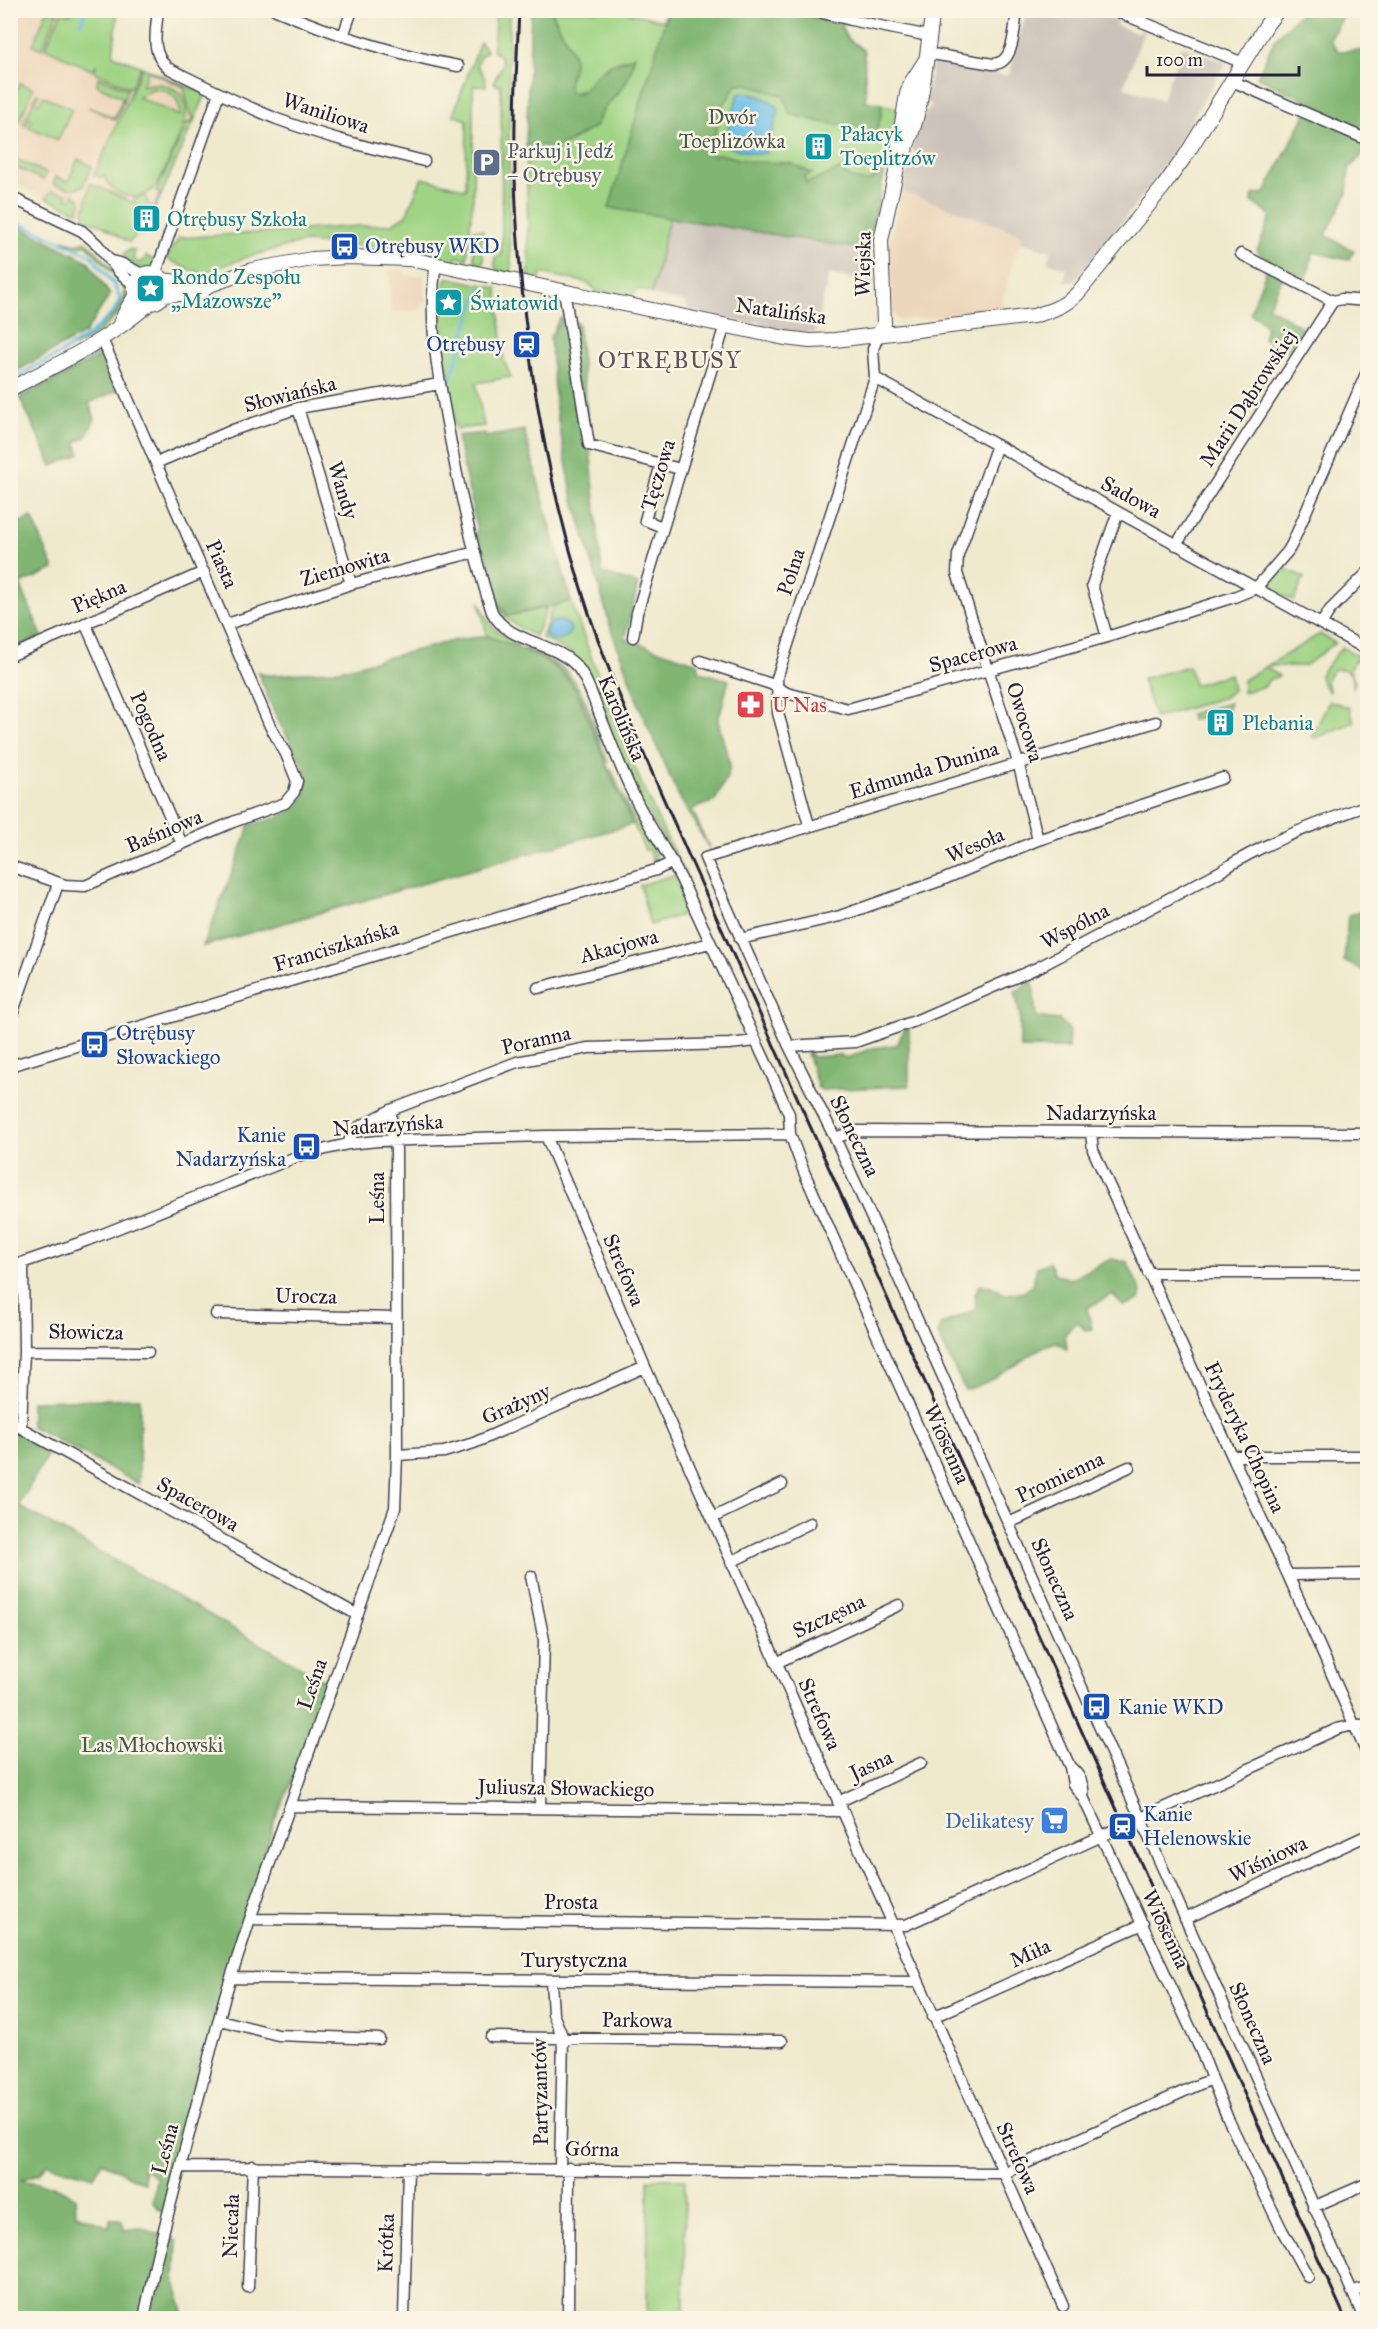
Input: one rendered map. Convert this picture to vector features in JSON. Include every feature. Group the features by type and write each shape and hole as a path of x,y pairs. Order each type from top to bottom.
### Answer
{"main road":[{"name":"Wiejska","path":"879,334 884,324 881,240 900,159 908,145 923,83 933,10"},
{"name":"Natalińska","path":"147,282 207,286 252,270 312,259 348,257 410,259 784,338 810,341 1033,316 1067,303 1163,187 1278,10"},
{"path":"120,324 127,323 150,303 163,296 164,288 147,282"},
{"path":"147,282 142,301 150,303"},
{"path":"10,389 102,339 120,324 127,309 147,282"},
{"name":"Natalińska","path":"163,296 196,293 203,291 207,286"}],"street":[{"name":"Waniliowa","path":"158,10 155,43 160,60 168,68 292,124 332,138 423,161"},
{"path":"276,10 343,36 395,52 458,66"},
{"path":"343,36 352,10"},
{"path":"811,10 852,15 929,36"},
{"path":"926,57 1001,64 1011,48 1017,10"},
{"path":"1113,10 1243,63"},
{"path":"1232,81 1368,140"},
{"path":"10,197 82,231 112,261 118,272 147,282 219,93"},
{"path":"1241,254 1333,301 1342,298 1368,301"},
{"name":"Karolińska","path":"436,263 432,317 440,384 456,474 491,609 496,619 513,632 562,655 581,672 636,800 673,862 756,1041 789,1114 790,1134"},
{"path":"564,290 589,445 680,469"},
{"name":"Marii Dąbrowskiej","path":"1176,545 1333,301"},
{"name":"Tęczowa","path":"633,637 637,613 662,527 725,325"},
{"name":"Polna","path":"809,825 778,713 776,688 779,672 875,378 873,349 879,334"},
{"name":"Piasta","path":"102,339 270,726 295,775 296,789 285,803"},
{"path":"1256,588 1292,544 1368,369"},
{"name":"Sadowa","path":"875,378 1368,650"},
{"name":"Słowiańska","path":"156,463 233,430 298,408 440,384"},
{"name":"Wandy","path":"298,408 351,584"},
{"name":"Owocowa","path":"997,445 958,555 957,573 1018,762 1038,840"},
{"path":"661,464 645,520 662,527"},
{"path":"1107,637 1092,585 1118,512"},
{"name":"Ziemowita","path":"227,624 351,584 475,552"},
{"name":"Piękna","path":"10,656 204,572"},
{"path":"1321,624 1332,608 1368,572"},
{"name":"Spacerowa","path":"700,661 771,684 787,693 848,709 1107,637 1256,588"},
{"name":"Pogodna","path":"85,623 182,844"},
{"name":"Edmunda Dunina","path":"705,858 1156,722"},
{"name":"Wesoła","path":"740,939 840,916 942,880 1038,840 1223,778"},
{"name":"Baśniowa","path":"58,884 76,887 88,885 285,803"},
{"name":"Wspólna","path":"789,1046 855,1042 935,1013 1039,967 1221,871 1249,853 1368,804"},
{"name":"Słoneczna","path":"705,858 740,939 789,1046 835,1138 1009,1522 1364,2319"},
{"name":"Franciszkańska","path":"10,1066 656,870 673,862"},
{"path":"10,866 48,878 58,884 10,1020"},
{"name":"Akacjowa","path":"538,988 710,943"},
{"name":"Poranna","path":"348,1144 358,1127 391,1110 517,1062 588,1048 729,1044 756,1041"},
{"name":"Leśna","path":"144,2319 157,2256 231,1978 356,1614 395,1508 397,1455 395,1140 391,1128 391,1110"},
{"name":"Nadarzyńska","path":"835,1138 855,1131 1368,1133"},
{"name":"Fryderyka Chopina","path":"1091,1133 1093,1150 1288,1575 1368,1756"},
{"name":"Nadarzyńska","path":"10,1268 179,1205 301,1155 348,1144 395,1140 546,1136 790,1134"},
{"name":"Wiosenna","path":"790,1134 804,1172 1070,1767 1080,1779 1083,1797 1100,1836 1201,2051 1210,2079 1267,2200 1308,2277"},
{"name":"Strefowa","path":"546,1136 731,1562 1063,2306"},
{"path":"23,1263 24,1351"},
{"path":"1148,1273 1368,1272"},
{"name":"Urocza","path":"216,1314 396,1317"},
{"name":"Spacerowa","path":"24,1351 21,1428 356,1614"},
{"name":"Słowicza","path":"24,1351 148,1352"},
{"name":"Grażyny","path":"397,1455 444,1452 474,1443 645,1367"},
{"path":"1232,1456 1368,1456"},
{"name":"Promienna","path":"1009,1522 1128,1467"},
{"path":"712,1518 782,1484"},
{"path":"731,1562 810,1523"},
{"path":"1288,1575 1368,1574"},
{"path":"531,1576 544,1640 540,1807"},
{"name":"Szczęsna","path":"776,1663 899,1605"},
{"name":"Prosta","path":"250,1919 892,1923 906,1925 1337,1729 1368,1725"},
{"name":"Jasna","path":"840,1806 921,1763"},
{"name":"Juliusza Słowackiego","path":"290,1806 840,1806"},
{"name":"Wiśniowa","path":"1185,1919 1368,1835"},
{"name":"Miła","path":"933,2017 1143,1924"},
{"name":"Turystyczna","path":"231,1978 918,1982"},
{"name":"Partyzantów","path":"551,1980 553,2014 563,2038 568,2319"},
{"path":"220,2020 278,2035 379,2038"},
{"name":"Parkowa","path":"491,2037 782,2041"},
{"path":"1003,2172 1210,2079"},
{"name":"Niecała","path":"248,2287 253,2166"},
{"name":"Górna","path":"181,2167 1003,2172"},
{"name":"Krótka","path":"404,2319 408,2168"},
{"path":"1313,2207 1368,2183"},
{"path":"1353,2292 1368,2286"}],"shaded area":[{"path":"11,11 118,11 113,55 206,94 141,241 11,182"},
{"path":"1027,11 1092,11 1117,21 1116,25 1136,33 1144,30 1124,87 1162,100 1182,46 1226,63 1153,182 1074,283 1064,281 1067,269 1047,262 1051,251 1021,242 1023,235 902,191 907,170 914,164 917,154 912,149 919,121 933,105 926,102 933,63 1009,76"},
{"path":"902,191 1023,236 1011,267 1000,312 899,320 893,313 889,242"},
{"path":"669,218 856,248 868,254 873,284 829,274 815,333 788,331 766,326 758,321 751,324 689,310 685,302 651,295"},
{"path":"389,270 403,270 405,275 423,276 425,303 421,304 422,309 391,313"}],"green space":[{"name":"Dwór Toeplizówka","path":"788,10 831,21 818,86 842,96 898,108 867,254 856,248 669,218 652,293 638,289 630,297 597,291 588,283 541,273 540,280 529,278 526,145 570,142 596,126 603,110 625,84 634,56 611,64 586,87 570,92 567,87 574,60 552,11 622,11 663,21 666,11"},
{"path":"47,11 58,12 42,49 33,45"},
{"path":"76,11 118,11 113,55 206,94 154,211 147,209 134,238 129,242 101,225 83,220 90,183 134,203 134,199 145,196 149,205 154,208 160,194 156,192 188,122 191,123 194,116 190,115 184,87 148,71 142,86 158,84 173,89 179,93 186,106 182,130 163,174 148,193 133,197 112,188 103,174 101,178 94,175 142,68 131,88 95,72 96,65 92,70 45,48 61,13 69,14","holes":["152,89 173,95 178,104 180,116 138,97"]},
{"path":"496,11 509,11 509,238 512,274 499,272 495,267 495,257 502,255 499,243 502,243 501,85 496,85 494,81 503,64 500,56 493,51"},
{"path":"531,11 552,11 573,53 574,64 568,84 570,92 579,92 601,71 634,55 631,71 625,84 603,110 596,126 557,149 526,145"},
{"name":"Dwór Toeplizówka","path":"668,11 780,11 842,24 846,36 864,51 866,101 882,104 877,130 821,122 790,114 784,97 744,83 736,85 719,112 710,151 712,155 720,154 751,162 790,163 812,173 804,177 807,183 841,169 849,177 864,181 872,179 885,170 867,254 856,248 609,208"},
{"path":"1302,11 1363,11 1344,15 1330,40 1338,51 1367,50 1367,150 1349,169 1347,193 1326,235 1354,251 1348,260 1313,252 1307,278 1287,269 1268,307 1302,327 1290,351 1263,339 1266,326 1250,313 1270,261 1257,251 1271,216 1252,202 1253,195 1265,193 1311,103 1257,77 1275,39"},
{"path":"480,42 487,51 480,56 477,65 485,78 486,86 473,86 473,196 467,259 456,257 454,262 414,252 414,249 304,242 250,256 212,270 212,273 194,271 166,258 179,238 392,224 406,215 422,178 466,189 467,120 453,115"},
{"path":"98,77 128,89 116,120 88,107 114,118 123,98 97,85"},
{"path":"20,83 33,89 18,124 11,122 11,105"},
{"path":"37,93 39,94 36,102 39,104 43,96 72,109 58,140 29,127 33,120 30,118 26,126 23,124"},
{"path":"11,157 46,173 43,180 11,165"},
{"path":"78,159 92,166 83,186 71,189 53,184 56,177 68,182"},
{"path":"52,191 69,194 66,198 71,200 73,194 79,198 81,202 78,212 46,198"},
{"path":"11,222 88,261 110,295 85,333 11,374"},
{"path":"473,230 483,230 481,248 484,260 481,264 476,263 474,259"},
{"path":"63,240 76,244 86,241 120,278 126,287 127,296 124,305 110,322 74,347 115,314 125,296 124,285 87,245 75,246"},
{"path":"130,249 135,251 133,259 137,262 143,262 146,256 156,261 153,267 141,269 126,261 124,254"},
{"path":"449,278 497,288 504,361 511,377 476,383 484,426 456,429 441,323 444,284"},
{"path":"560,318 578,323 602,573 638,584 625,639 698,663 700,672 729,680 718,721 730,765 728,775 715,801 692,809 709,848 678,795 641,711 612,632 572,493 556,409 550,338"},
{"path":"96,350 100,351 99,353 11,400 11,395"},
{"path":"102,355 118,390 89,403 95,419 85,438 76,442 80,454 52,466 20,398"},
{"path":"524,430 571,601 508,616 491,587 484,566 457,436 485,433 486,437"},
{"path":"32,517 54,569 20,584 42,636 11,650 10,527"},
{"path":"1283,568 1304,577 1294,601 1270,588 1272,580"},
{"path":"493,592 498,605 508,616 547,608 535,636 514,624 501,613 494,600"},
{"path":"479,601 493,627 502,635 518,643 516,647 487,636"},
{"path":"571,601 623,740 686,876 684,877 635,789 586,669 573,654 542,638 552,607"},
{"path":"1320,634 1335,643 1305,666 1267,666"},
{"path":"487,636 538,656 569,681 577,692 633,824 203,946 249,825 274,819 291,811 304,797 307,787 303,765 277,718 258,672 264,675 277,675 339,670 456,640"},
{"path":"1342,647 1358,656 1356,660 1367,668 1355,660 1349,670 1355,681 1353,687 1353,678 1349,672 1342,669 1333,670 1326,681 1330,693 1322,683 1320,675"},
{"path":"526,649 555,663 572,678 585,700 608,762 606,763 582,699 575,687 559,668 525,651"},
{"path":"1189,666 1194,685 1230,674 1233,690 1225,697 1155,718 1142,679"},
{"path":"1265,667 1279,676 1268,680 1265,686 1243,692 1243,680"},
{"path":"1329,701 1349,707 1354,722 1316,738 1312,737"},
{"path":"1230,703 1227,709 1191,720 1190,714"},
{"path":"611,769 630,811 656,855 653,862 649,850 645,850 609,770"},
{"path":"674,875 691,912 650,925 640,885"},
{"path":"1361,912 1364,935 1368,935 1367,970 1363,971 1344,961 1348,915"},
{"path":"1033,982 1036,1017 1059,1020 1069,1029 1068,1048 1020,1048 1020,1016 1015,991"},
{"path":"909,1027 909,1086 822,1090 818,1088 807,1053 813,1057 839,1055 847,1058 872,1048 897,1045 905,1028"},
{"path":"1111,1259 1127,1262 1141,1291 1139,1300 1123,1306 1113,1294 1087,1308 1092,1329 1085,1330 1077,1321 1065,1334 1067,1349 1057,1342 1047,1345 996,1377 965,1390 938,1335 940,1325 976,1309 975,1295 979,1285 991,1286 1005,1294 1024,1292 1032,1286 1037,1267 1049,1262 1055,1274 1071,1279"},
{"path":"140,1398 139,1484 31,1426 31,1401"},
{"name":"Las Młochowski","path":"10,1424 51,1448 19,1506 327,1682 309,1742 274,1822 165,2215 153,2203 156,2177 144,2168 144,2183 102,2162 94,2177 47,2164 38,2174 20,2180 53,2186 75,2197 76,2214 109,2227 110,2219 121,2219 125,2230 139,2227 177,2241 175,2282 186,2318 11,2318"},
{"path":"648,2179 685,2179 684,2318 647,2318"}],"water":[{"path":"742,92 767,99 779,109 766,153 755,154 729,147 730,121 738,95"},
{"path":"560,621 568,624 571,629 568,636 557,641 547,637 545,634 551,622"}],"waterway":[{"path":"81,23 86,10"},
{"path":"10,219 91,255 115,286 120,299 114,312 89,335 10,380"},
{"path":"476,301 481,289"},
{"path":"461,345 474,305"},
{"path":"451,377 460,349"},
{"path":"10,398 97,352"}],"railway":[{"path":"519,10 515,182 523,302 536,398 555,492 591,621 632,726 692,863 1345,2318"}],"place":[{"name":"Pałacyk Toeplitzów","path":"819,146"},
{"name":"Parkuj i Jedź – Otrębusy","path":"486,163"},
{"name":"Otrębusy Szkoła","path":"146,219"},
{"name":"Otrębusy WKD","path":"344,246"},
{"name":"Rondo Zespołu „Mazowsze”","path":"150,289"},
{"name":"Światowid","path":"449,303"},
{"name":"Otrębusy","path":"526,344"},
{"name":"U Nas","path":"751,705"},
{"name":"Plebania","path":"1221,723"},
{"name":"Otrębusy Słowackiego","path":"95,1045"},
{"name":"Kanie Nadarzyńska","path":"307,1147"},
{"name":"Kanie WKD","path":"1097,1707"},
{"name":"Delikatesy","path":"1055,1821"},
{"name":"Kanie Helenowskie","path":"1122,1826"}],"district":[{"name":"OTRĘBUSY","path":"670,360"}]}
